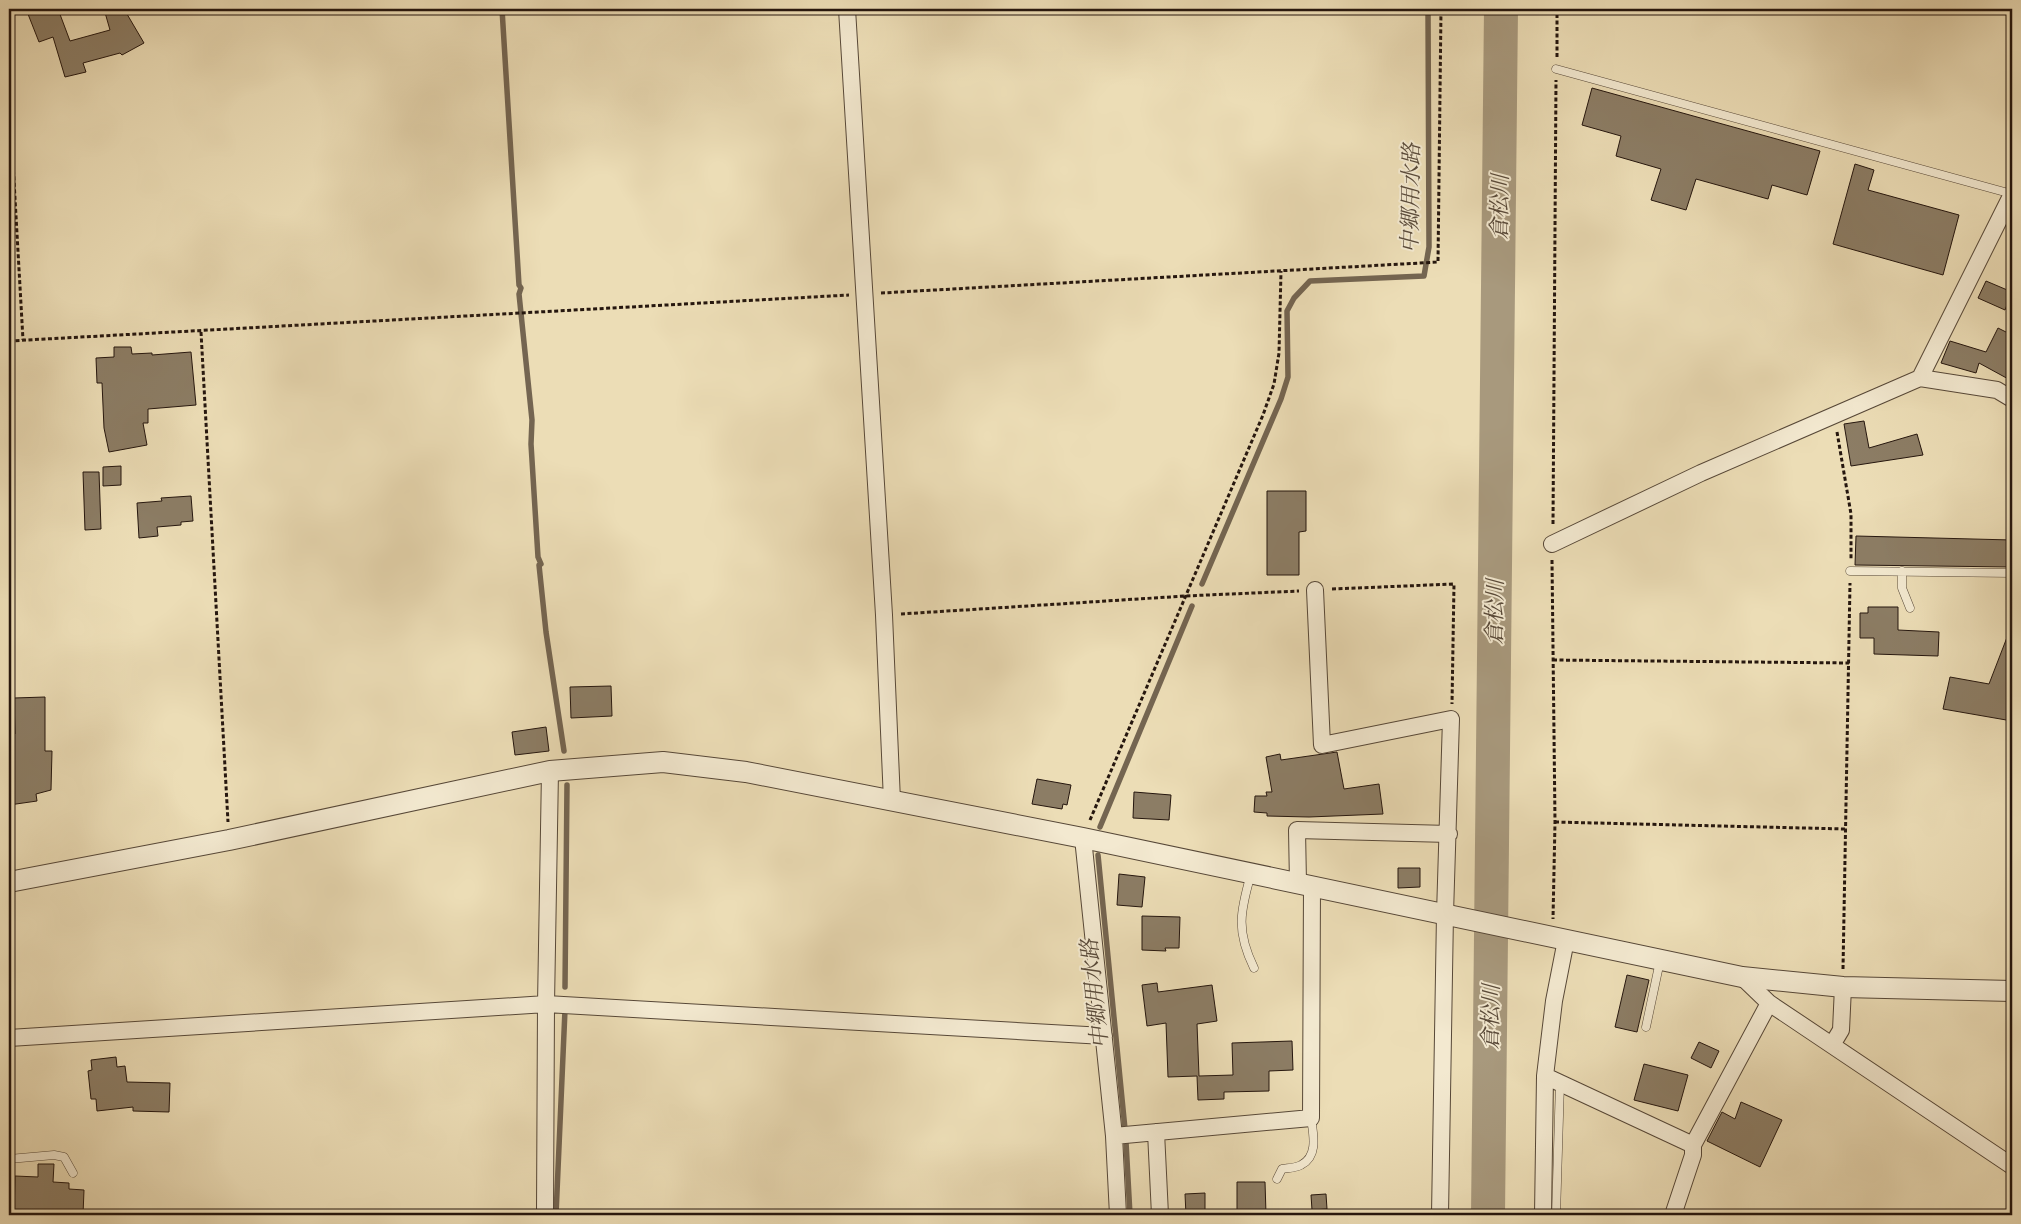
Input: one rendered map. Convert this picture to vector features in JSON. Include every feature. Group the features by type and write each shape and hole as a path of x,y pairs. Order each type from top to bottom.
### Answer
{"street":[{"path":"847,9 884,615 892,801"},
{"path":"1920,378 2008,213 2012,194"},
{"path":"1552,544 1702,473 1920,378 1997,390 2012,398"},
{"path":"1315,590 1322,744 1451,719 1440,1215"},
{"path":"9,882 229,840 550,771 663,762 746,772 1083,838 1742,977 1842,987 2012,991"},
{"path":"545,1215 550,771"},
{"path":"1114,1136 1311,1118 1305,884 1297,830 1449,834"},
{"path":"1083,838 1114,1136 1118,1215"},
{"path":"1543,1215 1559,939"},
{"path":"1742,977 1769,1003 2012,1166"},
{"path":"1832,1045 1841,1030 1842,987"},
{"path":"1673,1215 1693,1155 1693,1145 1769,1003"},
{"path":"9,1038 546,1004 1104,1036"},
{"path":"1552,1080 1693,1145"},
{"path":"1156,1132 1160,1215"}],"lane":[{"path":"1556,69 2012,194"},
{"path":"1850,571 2012,573"},
{"path":"1902,571 1902,588 1910,608"},
{"path":"1252,873 1242,904 1241,930 1245,950 1254,968"},
{"path":"1646,1027 1660,960"},
{"path":"1552,1080 1556,1215"},
{"path":"1277,1179 1282,1169 1300,1166 1312,1154 1314,1144 1311,1118"},
{"path":"9,1159 54,1155 64,1158 73,1173"}],"path":[{"path":"9,341 201,332 1438,262 1441,9"},
{"path":"1557,9 1552,544 1555,822 1559,939"},
{"path":"9,92 23,340"},
{"path":"1083,838 1263,415 1274,384 1279,353 1281,271"},
{"path":"201,332 229,840"},
{"path":"1834,415 1851,514 1842,987"},
{"path":"884,615 1185,596 1454,584 1451,719"},
{"path":"1553,660 1849,663"},
{"path":"1555,822 1846,829"}],"building":[{"path":"26,9 58,9 70,41 110,30 104,9 124,9 144,43 122,55 120,53 83,63 86,72 65,77 53,37 39,42"},
{"path":"1592,88 1820,151 1807,195 1772,185 1768,199 1696,179 1686,210 1651,200 1661,169 1616,156 1621,136 1582,125"},
{"path":"1855,164 1874,170 1868,190 1959,215 1943,275 1833,244"},
{"path":"1986,281 2012,292 2005,310 1978,298"},
{"path":"1998,328 2012,335 2012,381 1979,363 1976,373 1941,363 1950,341 1986,352"},
{"path":"114,347 131,347 132,354 152,353 152,355 191,352 196,405 148,409 148,423 143,423 147,445 109,452 104,428 102,383 97,383 96,358 114,357"},
{"path":"1864,421 1869,448 1917,434 1923,455 1851,466 1844,424"},
{"path":"121,466 121,485 103,486 103,467"},
{"path":"83,472 99,472 101,529 85,530"},
{"path":"1267,491 1306,491 1306,531 1299,532 1299,575 1267,575"},
{"path":"191,496 193,521 181,522 181,525 157,527 158,536 139,538 137,503 162,501 161,498"},
{"path":"1856,536 2012,540 2012,567 1855,565"},
{"path":"1868,607 1898,607 1898,630 1939,632 1938,656 1874,654 1874,638 1860,638 1860,613 1868,613"},
{"path":"2011,627 2012,721 1943,709 1950,677 1989,684"},
{"path":"611,686 612,716 571,718 570,687"},
{"path":"45,697 45,751 52,751 51,790 36,794 37,801 9,805 9,735 15,734 14,698"},
{"path":"546,727 549,751 515,755 512,732"},
{"path":"1337,752 1344,789 1379,784 1383,814 1309,817 1267,816 1267,813 1254,812 1255,796 1267,796 1266,792 1272,792 1266,757 1280,754 1281,760"},
{"path":"1037,779 1071,785 1067,805 1063,804 1062,809 1032,804"},
{"path":"1134,792 1171,795 1169,820 1133,818"},
{"path":"1398,868 1420,868 1420,887 1398,888"},
{"path":"1119,874 1145,877 1142,907 1117,905"},
{"path":"1142,916 1180,917 1179,948 1165,948 1166,951 1142,950"},
{"path":"1627,975 1649,980 1637,1032 1615,1027"},
{"path":"1157,983 1158,992 1212,985 1217,1021 1197,1024 1199,1076 1233,1075 1232,1043 1292,1041 1293,1070 1269,1071 1269,1091 1224,1092 1224,1099 1198,1100 1197,1076 1168,1077 1166,1023 1147,1026 1142,985"},
{"path":"1699,1042 1719,1051 1711,1068 1691,1058"},
{"path":"116,1057 117,1067 125,1066 127,1082 170,1083 169,1112 133,1111 133,1107 97,1111 96,1099 91,1099 88,1071 92,1070 91,1060"},
{"path":"1644,1064 1688,1075 1678,1111 1634,1100"},
{"path":"1741,1102 1782,1120 1760,1167 1707,1141 1722,1112 1735,1119"},
{"path":"38,1164 54,1164 53,1182 69,1183 69,1189 84,1190 83,1215 14,1215 15,1176 38,1177"},
{"path":"1237,1182 1265,1182 1266,1214 1237,1215"},
{"path":"1205,1193 1205,1215 1186,1215 1185,1194"},
{"path":"1326,1194 1327,1209 1312,1210 1311,1195"}],"waterway":[{"path":"502,9 519,285 521,288 519,294 532,420 531,444 538,557 541,564 539,565 546,632 564,751"},
{"name":"中郷用水路","path":"1202,584 1281,399 1288,377 1287,311 1294,298 1310,281 1424,276 1429,247 1428,9"},
{"name":"倉松川","path":"1488,1215 1501,9"},
{"name":"中郷用水路","path":"1100,827 1192,606"},
{"path":"565,987 567,785"},
{"name":"中郷用水路","path":"1098,855 1125,1129"},
{"path":"556,1215 565,1010"},
{"name":"中郷用水路","path":"1126,1142 1130,1215"}]}
